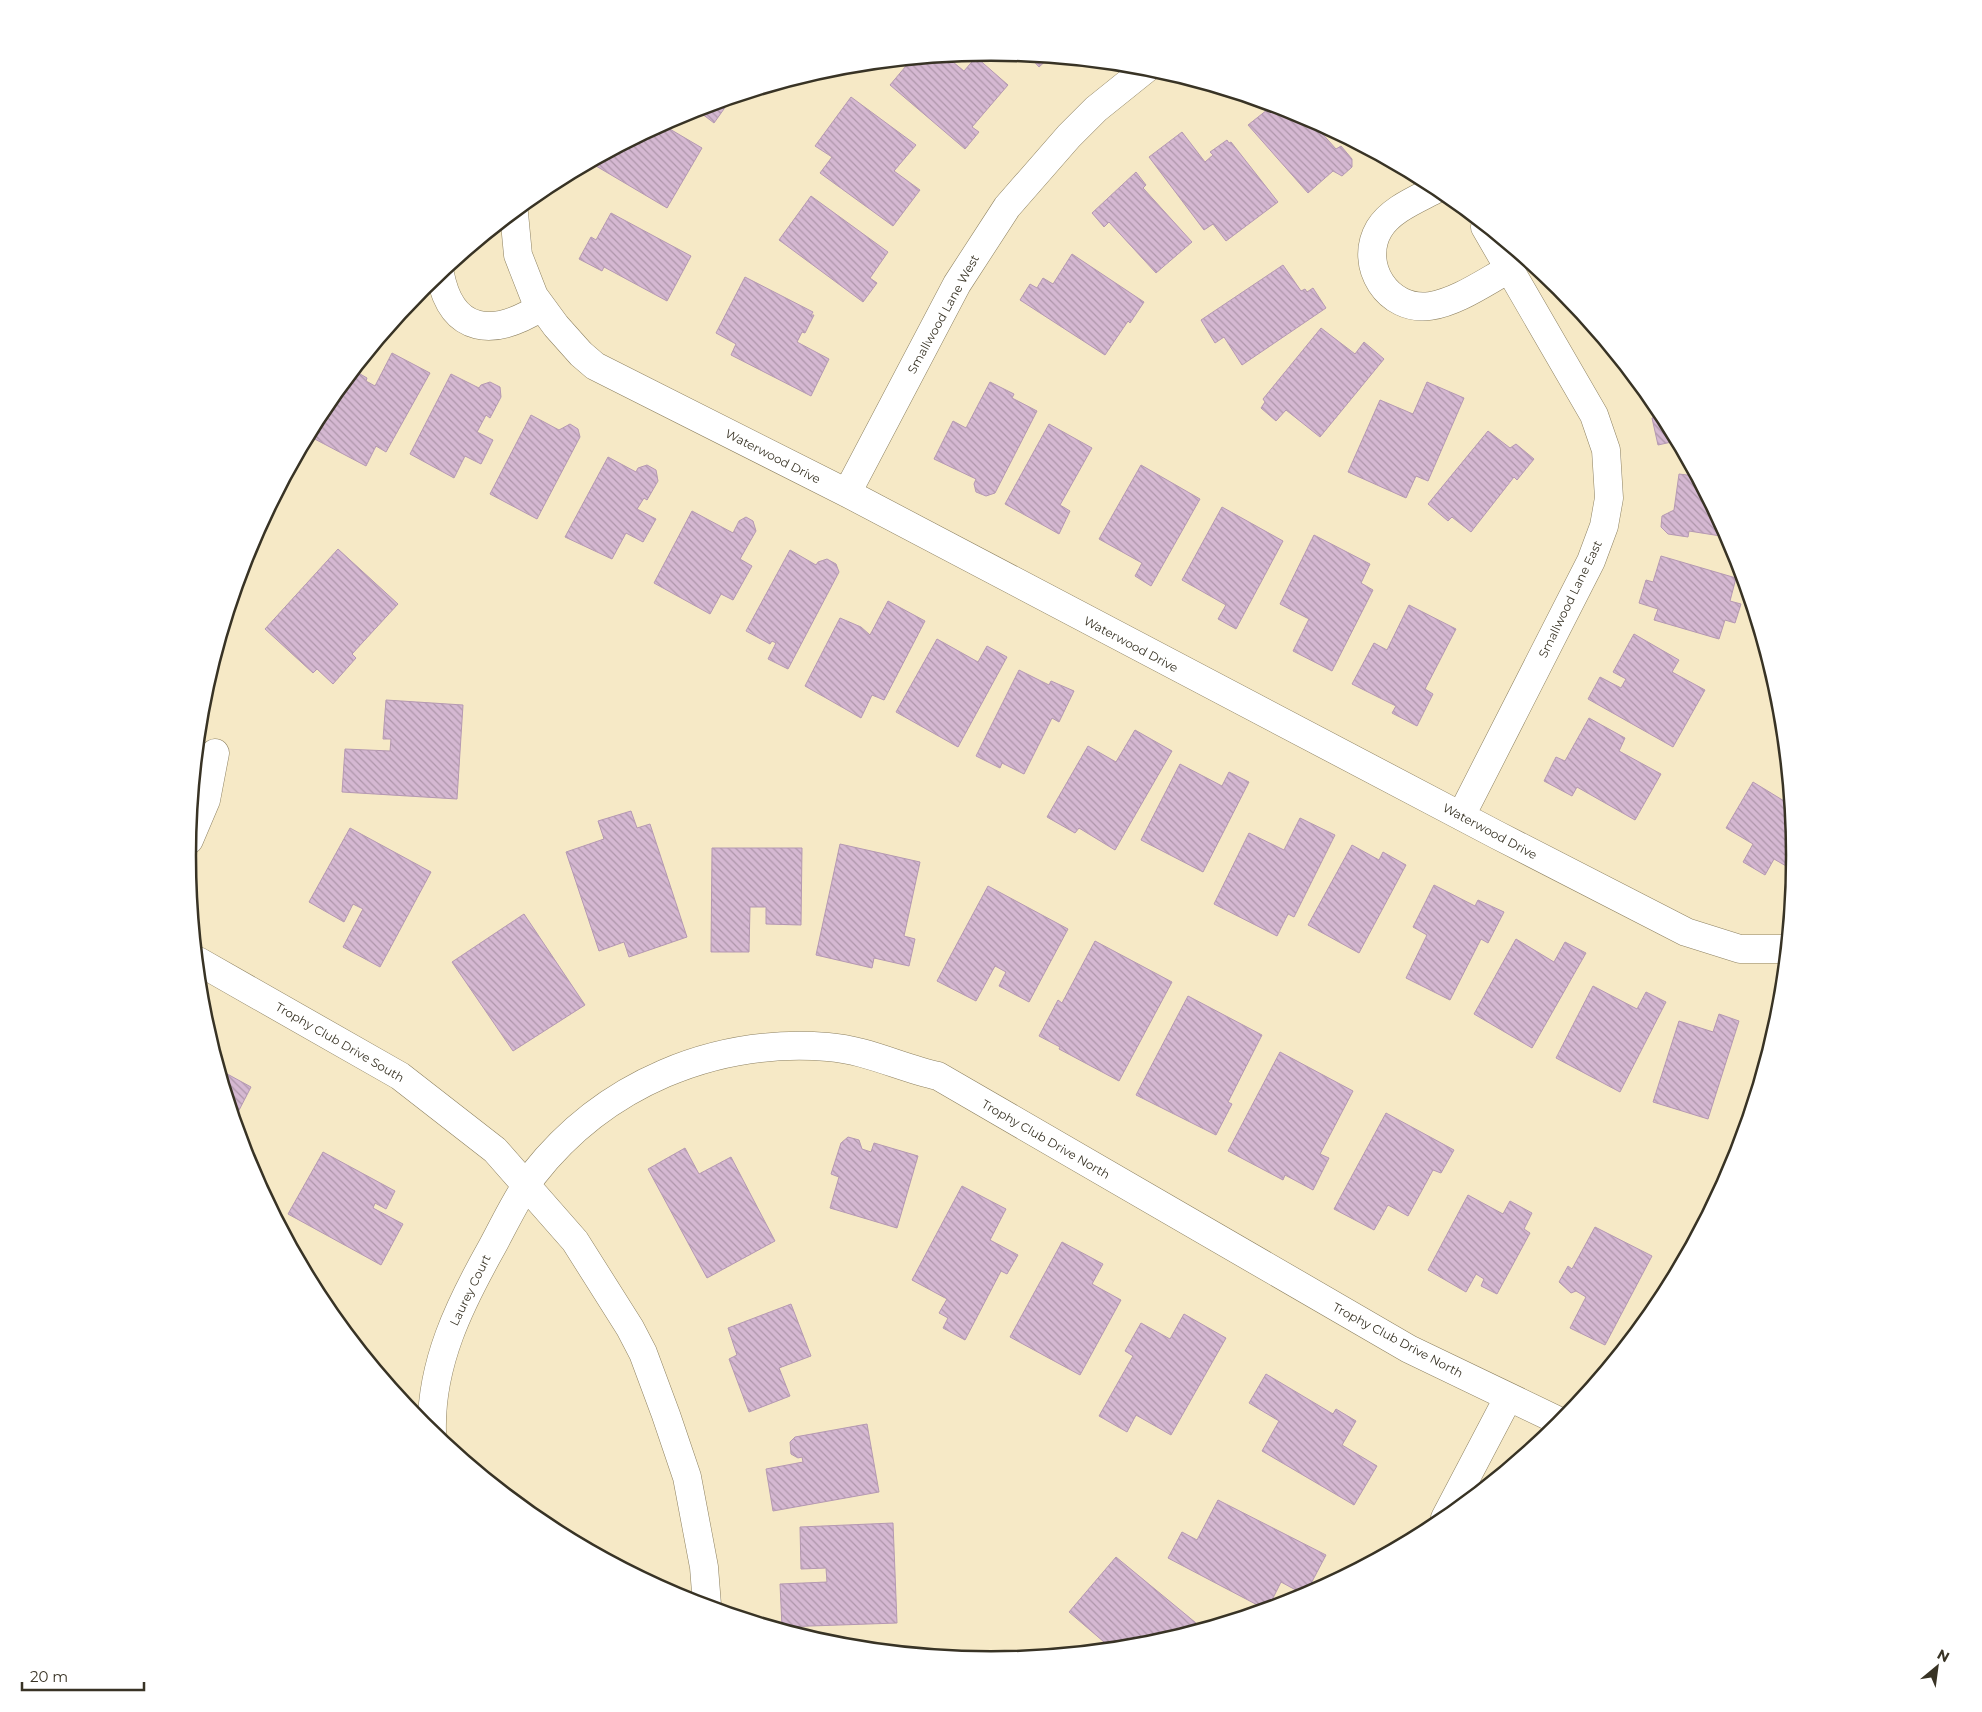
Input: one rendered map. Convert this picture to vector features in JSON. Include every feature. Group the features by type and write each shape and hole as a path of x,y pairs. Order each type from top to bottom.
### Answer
{"street":[{"name":"Smallwood Lane West","path":"847,494 957,284 1007,207 1069,136 1096,109 1138,76"},
{"path":"1430,193 1390,216 1378,230 1372,258 1380,284 1393,298 1400,302 1427,307 1445,303 1509,269"},
{"name":"Waterwood Drive","path":"512,221 514,239 541,307 581,354 596,366 847,494 1686,932 1740,948 1780,949"},
{"name":"Smallwood Lane East","path":"1461,816 1591,561 1604,526 1609,498 1606,450 1594,415 1492,239"},
{"path":"442,282 452,309 468,321 485,328 521,320 541,307"},
{"path":"197,820 206,800 215,753"},
{"name":"Trophy Club Drive South","path":"204,964 400,1076 495,1150 575,1241 601,1281 642,1353 687,1477 704,1567 706,1598"},
{"name":"Trophy Club Drive North","path":"526,1185 558,1147 593,1114 624,1093 674,1068 701,1059 746,1049 783,1045 830,1047 876,1056 938,1076 1409,1349 1553,1418"},
{"name":"Laurey Court","path":"433,1421 434,1394 440,1365 457,1312 526,1185"},
{"path":"1453,1503 1508,1398"}],"building":[{"path":"981,61 1008,85 972,127 979,132 965,149 890,85 906,66 954,62 964,71 972,62"},
{"path":"1035,63 1043,63 1039,67"},
{"path":"851,97 916,145 894,171 920,190 893,226 820,173 832,157 815,146"},
{"path":"725,107 714,123 704,115"},
{"path":"1266,111 1295,122 1323,134 1336,149 1341,146 1352,159 1352,167 1342,176 1333,171 1308,193 1248,125"},
{"path":"670,129 702,148 667,208 597,166 639,143"},
{"path":"1182,132 1205,162 1213,155 1210,152 1227,140 1229,143 1231,142 1278,202 1226,241 1213,224 1204,230 1149,157"},
{"path":"1136,172 1146,185 1143,188 1192,242 1156,273 1109,222 1104,227 1092,213"},
{"path":"811,196 888,252 870,278 877,283 863,302 779,240"},
{"path":"611,213 691,256 667,301 604,267 602,271 579,259 591,237 596,240"},
{"path":"1072,254 1144,302 1130,323 1128,321 1105,355 1020,300 1030,284 1037,288 1043,278 1053,284"},
{"path":"1283,265 1301,291 1305,289 1307,292 1313,288 1326,308 1242,365 1224,337 1215,343 1201,320"},
{"path":"745,277 813,312 811,315 814,315 805,333 802,332 797,342 829,359 811,396 731,355 736,344 716,333"},
{"path":"1321,328 1355,354 1364,342 1384,359 1320,437 1286,410 1276,421 1261,408 1265,402 1263,399"},
{"path":"392,353 430,373 386,452 376,446 366,466 315,439 359,373 367,378 366,381 375,386"},
{"path":"451,374 479,388 481,385 490,382 500,387 501,397 490,418 486,415 477,432 493,440 481,464 465,456 454,478 410,454"},
{"path":"990,382 1014,394 1012,398 1037,411 995,493 986,496 976,492 974,484 976,479 934,459 953,421 966,428"},
{"path":"1427,382 1464,398 1428,481 1416,476 1406,498 1348,472 1380,400 1413,414"},
{"path":"531,415 559,430 570,424 578,429 580,437 537,519 490,494"},
{"path":"1652,418 1654,418 1669,443 1658,445"},
{"path":"1049,424 1092,448 1060,505 1070,511 1059,534 1005,504"},
{"path":"1488,431 1510,448 1516,444 1534,459 1517,480 1514,477 1471,532 1452,517 1448,521 1428,504"},
{"path":"608,457 636,472 638,468 647,465 656,470 658,481 647,500 644,498 637,509 656,519 643,542 626,533 612,559 565,537"},
{"path":"1141,465 1200,499 1151,586 1135,576 1142,563 1099,539"},
{"path":"1679,474 1688,475 1704,504 1718,536 1689,531 1688,537 1668,534 1661,527 1662,516 1674,510"},
{"path":"1222,507 1283,541 1236,629 1218,619 1226,605 1182,580"},
{"path":"692,511 733,533 739,521 746,517 753,521 756,531 740,559 752,566 733,600 721,594 710,614 654,583"},
{"path":"1314,535 1370,564 1361,583 1373,590 1332,671 1293,651 1309,619 1280,604"},
{"path":"338,549 398,604 352,654 356,658 333,684 317,669 313,673 265,629"},
{"path":"790,550 816,565 818,562 827,559 836,564 839,572 788,669 768,659 776,643 772,641 770,644 746,631"},
{"path":"1661,556 1735,578 1730,601 1741,604 1735,623 1725,620 1719,639 1654,620 1658,609 1639,603 1646,580 1653,582"},
{"path":"888,601 925,621 884,700 872,695 861,718 805,686 840,618 861,627 870,635"},
{"path":"1409,605 1456,629 1425,689 1433,694 1417,726 1392,713 1396,706 1352,684 1374,643 1387,650"},
{"path":"1634,634 1679,660 1672,672 1705,690 1673,747 1588,699 1600,677 1621,688 1626,679 1613,672"},
{"path":"937,639 978,662 987,646 1007,657 958,747 896,712"},
{"path":"1019,670 1049,685 1051,681 1074,691 1059,722 1052,718 1024,774 1002,763 1000,768 976,756"},
{"path":"386,700 463,705 457,799 342,792 345,749 390,751 391,739 383,739"},
{"path":"1589,718 1625,738 1619,751 1661,774 1635,820 1577,787 1572,796 1544,781 1556,757 1565,761"},
{"path":"1135,730 1172,751 1115,850 1079,828 1075,833 1047,817 1088,746 1116,762"},
{"path":"1180,764 1222,786 1229,772 1249,782 1203,872 1141,840"},
{"path":"1753,782 1784,801 1786,866 1774,859 1765,875 1743,862 1753,844 1726,828"},
{"path":"631,811 637,828 650,824 687,937 629,957 624,942 599,951 566,852 604,839 598,821"},
{"path":"1300,818 1335,835 1294,917 1288,914 1277,936 1214,904 1249,833 1284,850"},
{"path":"350,828 431,872 380,967 343,947 363,909 353,904 344,922 309,902"},
{"path":"840,844 920,862 904,936 915,939 909,966 874,958 872,968 816,955"},
{"path":"1352,845 1379,860 1383,852 1406,865 1359,953 1308,925"},
{"path":"712,848 802,848 801,925 766,924 766,907 750,907 749,952 711,952"},
{"path":"1434,885 1475,906 1478,900 1504,912 1488,943 1481,939 1450,1000 1406,978 1427,935 1413,927"},
{"path":"988,886 1068,929 1029,1002 999,986 1006,972 995,966 976,1001 937,981"},
{"path":"524,914 585,1005 513,1051 452,962"},
{"path":"1516,939 1554,962 1565,942 1586,953 1532,1048 1474,1014"},
{"path":"1095,941 1172,982 1119,1081 1059,1049 1060,1047 1039,1036 1058,1000 1062,1003"},
{"path":"1593,986 1637,1009 1646,992 1666,1002 1620,1092 1556,1058"},
{"path":"1188,996 1262,1035 1228,1102 1232,1104 1216,1135 1136,1095"},
{"path":"1719,1014 1739,1021 1708,1119 1653,1102 1679,1021 1713,1032"},
{"path":"1280,1052 1353,1091 1320,1154 1329,1158 1313,1190 1285,1175 1283,1180 1228,1151"},
{"path":"227,1074 251,1087 238,1112"},
{"path":"1386,1113 1454,1150 1441,1173 1433,1170 1408,1216 1388,1205 1374,1230 1334,1209"},
{"path":"848,1137 859,1140 862,1149 871,1152 874,1143 918,1156 897,1228 830,1208 839,1177 831,1174 841,1143"},
{"path":"685,1148 699,1174 731,1157 775,1241 707,1278 648,1169"},
{"path":"323,1152 395,1191 386,1209 375,1203 373,1208 403,1224 381,1265 288,1214"},
{"path":"962,1186 1006,1209 990,1240 1018,1255 1007,1274 1001,1271 965,1340 943,1328 948,1318 939,1313 947,1299 912,1280"},
{"path":"1468,1195 1503,1214 1510,1201 1532,1213 1524,1229 1530,1233 1497,1294 1481,1286 1484,1279 1476,1274 1466,1292 1428,1270"},
{"path":"1595,1227 1652,1256 1605,1345 1570,1328 1586,1297 1576,1291 1571,1293 1559,1282 1568,1266 1572,1269"},
{"path":"1062,1242 1103,1264 1092,1284 1121,1300 1080,1375 1010,1337"},
{"path":"791,1304 811,1356 779,1368 790,1396 749,1412 729,1359 737,1355 728,1328"},
{"path":"1184,1314 1226,1338 1171,1435 1136,1415 1127,1432 1099,1416 1133,1356 1125,1351 1141,1323 1170,1339"},
{"path":"1266,1374 1333,1414 1336,1409 1356,1421 1342,1445 1377,1466 1354,1505 1262,1451 1279,1421 1249,1403"},
{"path":"867,1424 879,1492 773,1511 766,1469 803,1462 802,1457 798,1458 791,1454 790,1442 795,1437"},
{"path":"1218,1500 1326,1555 1311,1583 1295,1590 1281,1582 1273,1599 1257,1605 1168,1558 1182,1532 1197,1540"},
{"path":"893,1523 897,1623 797,1626 782,1623 780,1584 827,1582 826,1568 801,1569 800,1527"},
{"path":"1116,1557 1196,1623 1104,1642 1069,1612"}]}
